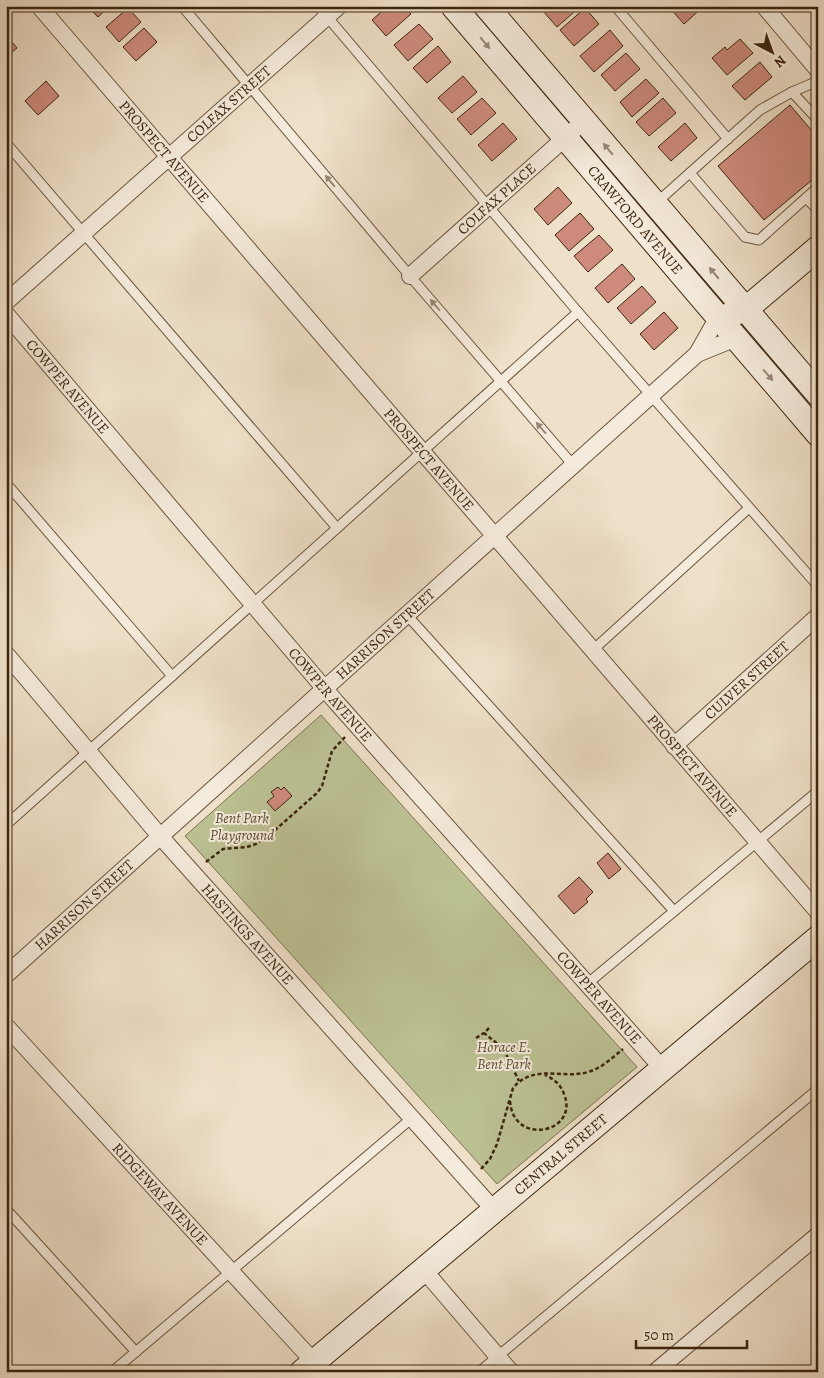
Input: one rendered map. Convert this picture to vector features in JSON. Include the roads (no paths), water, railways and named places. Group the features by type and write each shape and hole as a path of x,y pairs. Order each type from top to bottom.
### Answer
{"main road":[{"name":"CRAWFORD AVENUE","path":"453,6 818,434"},
{"name":"CRAWFORD AVENUE","path":"486,6 818,394"},
{"path":"718,317 745,310 818,248"},
{"path":"736,338 745,310"},
{"name":"CENTRAL STREET","path":"308,1367 818,938"}],"street":[{"name":"PROSPECT AVENUE","path":"39,6 818,912"},
{"path":"764,6 818,70"},
{"name":"COLFAX STREET","path":"6,302 250,86 328,10"},
{"name":"COLFAX PLACE","path":"410,276 584,121"},
{"name":"COWPER AVENUE","path":"6,314 324,688 662,1068"},
{"name":"HARRISON STREET","path":"6,975 159,835 697,354 718,317"},
{"name":"HARRISON STREET","path":"697,354 736,338"},
{"name":"CULVER STREET","path":"674,746 818,616"},
{"name":"HASTINGS AVENUE","path":"6,654 159,835 494,1210"},
{"name":"RIDGEWAY AVENUE","path":"6,1026 231,1271 308,1367"},
{"path":"654,1372 818,1235"},
{"path":"423,1269 511,1372"}],"lane":[{"path":"182,6 410,276 573,465"},
{"path":"615,6 728,139"},
{"path":"328,10 578,312 818,586"},
{"path":"655,204 760,110 792,92 818,81"},
{"path":"792,92 818,120"},
{"path":"6,143 337,528"},
{"path":"690,173 745,237 759,240 818,187"},
{"path":"806,198 818,210"},
{"path":"6,825 578,312"},
{"path":"6,483 172,676"},
{"path":"593,650 749,508"},
{"path":"406,614 674,911"},
{"path":"587,984 818,791"},
{"path":"479,1372 818,1089"},
{"path":"112,1372 412,1118"},
{"path":"6,1209 136,1352"}],"park label":[{"name":"Bent Park Playground","path":"242,826"},
{"name":"Horace E. Bent Park","path":"504,1056"}]}
